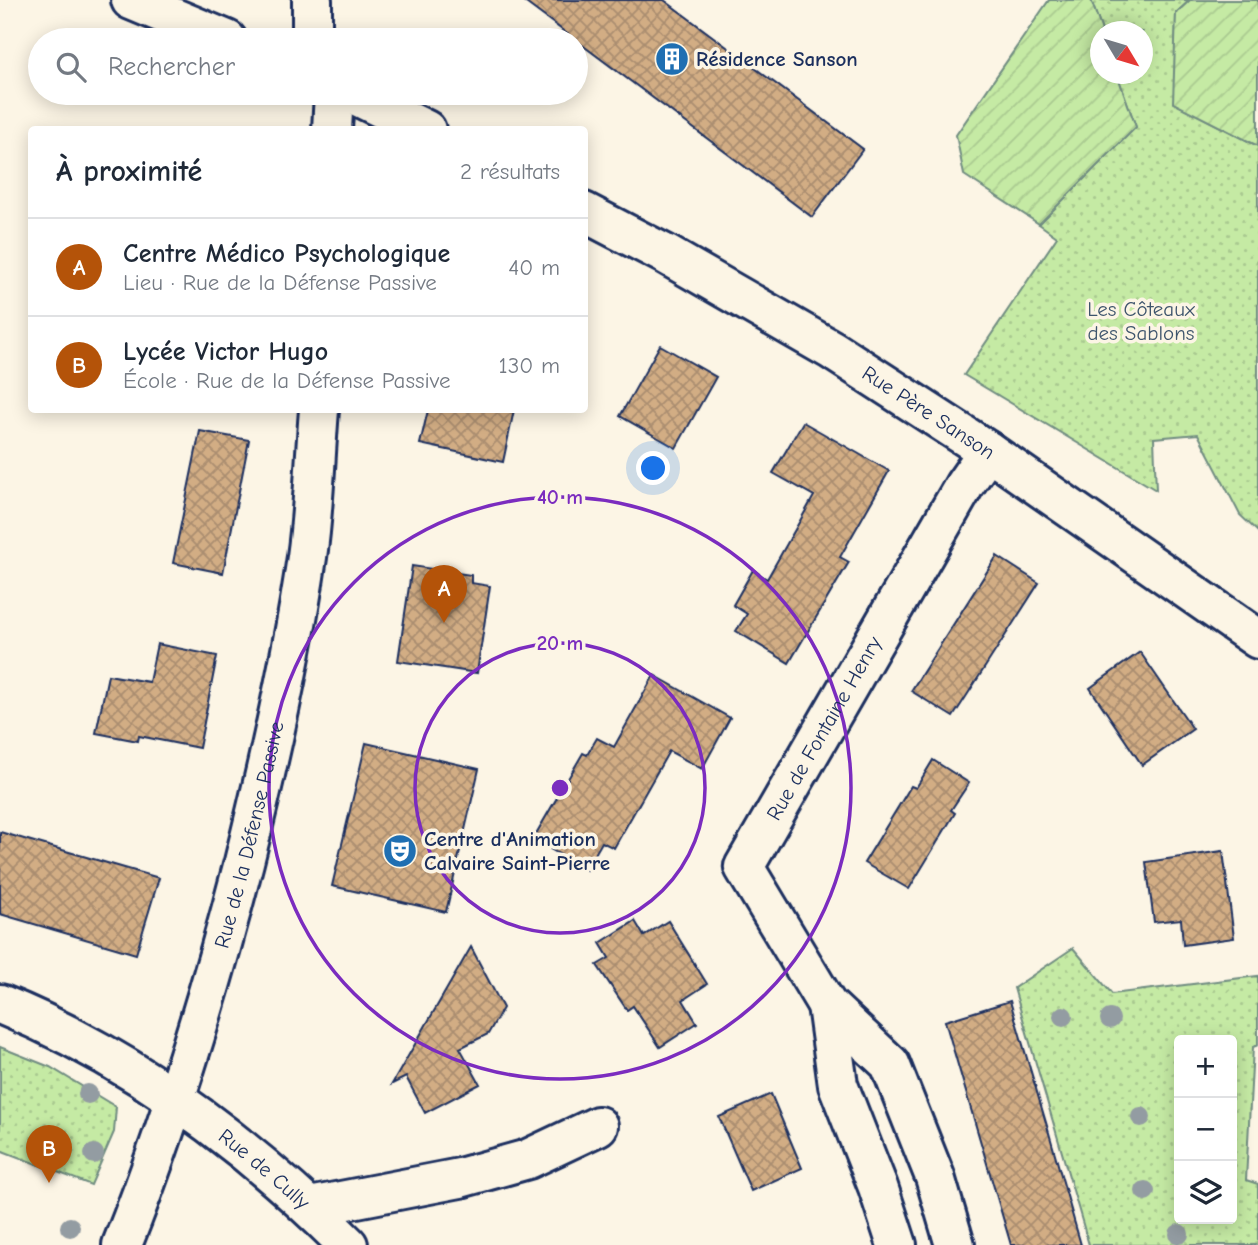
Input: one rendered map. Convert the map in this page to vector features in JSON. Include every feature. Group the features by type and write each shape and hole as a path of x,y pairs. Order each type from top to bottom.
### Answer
{"street":[{"path":"131,0 198,28"},
{"path":"312,0 312,28"},
{"path":"332,126 333,105"},
{"path":"375,105 418,126"},
{"name":"Rue Père Sanson","path":"588,214 665,254 832,350 988,451 1258,639"},
{"name":"Rue de la Défense Passive","path":"122,1245 175,1101 221,952 286,689 307,555 319,413"},
{"name":"Rue de Fontaine Henry","path":"955,1245 934,1177 890,1064 827,1004 744,867 965,484 988,451"},
{"name":"Rue de Cully","path":"0,1004 100,1052 135,1072 219,1132 310,1208 348,1245"},
{"name":"Rue de Fontaine Henry","path":"827,1004 838,1086 878,1187 897,1245"},
{"path":"310,1208 460,1178 528,1159 598,1126"}],"green space":[{"path":"1049,0 1091,0 1098,21 1090,21 1090,84 1121,84 1136,127 1039,224 964,175 956,135"},
{"name":"Les Côteaux des Sablons","path":"1091,0 1190,0 1176,13 1174,103 1258,146 1258,532 1240,515 1198,434 1154,438 1156,490 964,375 1057,237 1039,224 1136,127 1121,84 1153,84 1153,21 1098,21"},
{"path":"1190,0 1258,0 1258,146 1173,103 1176,13"},
{"path":"1073,948 1112,994 1258,976 1258,1045 1253,1047 1246,1180 1258,1184 1258,1245 1089,1245 1014,988"},
{"path":"0,1047 50,1067 116,1107 114,1132 91,1185 0,1150"}],"building":[{"name":"Résidence Sanson","path":"522,0 664,0 863,149 812,217 588,49 588,28 559,28"},
{"path":"660,345 716,377 676,448 620,416"},
{"path":"427,413 513,413 503,462 420,444"},
{"path":"803,422 889,471 840,557 849,562 789,663 736,631 747,614 733,605 753,570 767,579 814,496 773,473"},
{"path":"200,431 249,440 223,573 173,563"},
{"path":"997,556 1039,583 953,717 911,691"},
{"path":"412,566 471,575 471,583 490,586 477,673 398,661"},
{"path":"157,644 217,656 199,748 139,736 138,741 96,733 108,675 149,682"},
{"path":"1140,652 1193,729 1142,765 1090,688"},
{"path":"654,675 730,718 702,769 669,751 614,848 602,842 586,870 533,839 583,753 587,755 597,738 614,747"},
{"name":"Centre d'Animation Calvaire Saint-Pierre","path":"366,743 479,769 446,912 332,886"},
{"path":"933,760 969,783 951,810 955,813 909,889 864,863 911,786 916,788"},
{"path":"0,832 159,878 136,954 0,914"},
{"path":"1223,851 1234,938 1183,945 1181,919 1154,922 1146,862"},
{"path":"635,921 644,936 668,921 707,984 683,1000 697,1023 660,1047 633,1006 627,1010 597,965 609,958 600,943"},
{"path":"471,947 503,1008 488,1034 460,1048 480,1084 425,1113 406,1077 392,1084"},
{"path":"1010,1001 1081,1245 1011,1245 945,1021"},
{"path":"771,1094 802,1168 751,1191 719,1117"}],"place":[{"name":"Résidence Sanson","path":"672,59"},
{"name":"Centre Médico Psychologique","path":"444,623"},
{"name":"Centre d'Animation Calvaire Saint-Pierre","path":"400,851"},
{"name":"Lycée Victor Hugo","path":"49,1183"}]}
